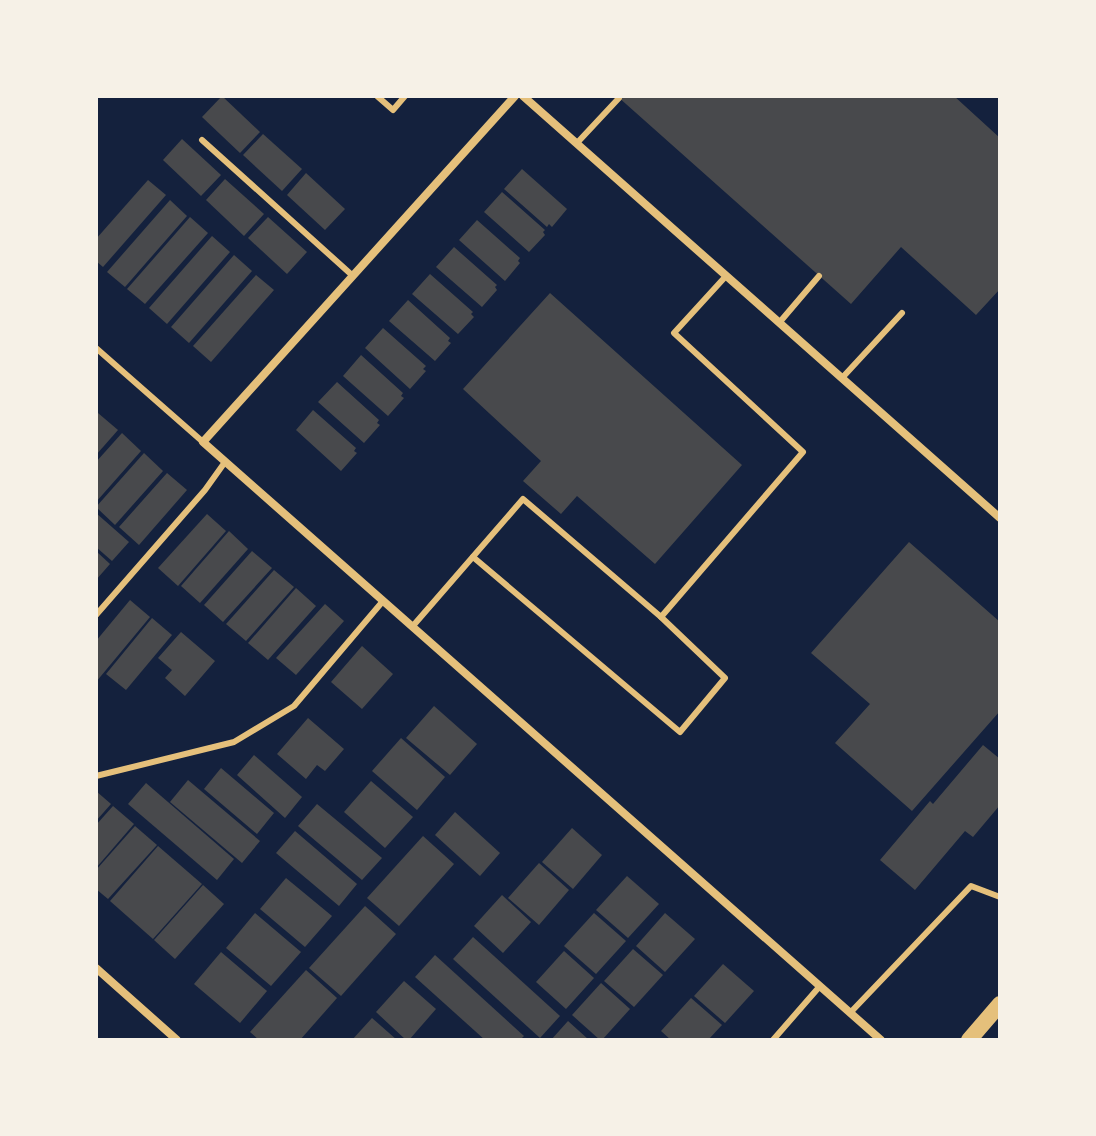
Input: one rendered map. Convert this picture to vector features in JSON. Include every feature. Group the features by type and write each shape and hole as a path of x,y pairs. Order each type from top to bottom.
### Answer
{"main road":[{"path":"969,1040 1000,1004"}],"street":[{"path":"515,96 203,442 881,1040"},
{"path":"523,96 1000,518"},
{"path":"96,968 177,1040"}],"lane":[{"path":"377,96 393,110 405,96"},
{"path":"577,143 619,98"},
{"path":"202,140 353,276"},
{"path":"661,617 803,452 674,333 726,276"},
{"path":"779,323 819,276"},
{"path":"842,378 902,313"},
{"path":"96,348 203,442"},
{"path":"96,615 205,490 225,462"},
{"path":"412,627 523,499 661,617 725,678 680,732 473,557"},
{"path":"96,776 234,742 294,706 383,601"},
{"path":"850,1013 971,886 1000,897"},
{"path":"773,1040 820,986"}],"building":[{"path":"222,96 260,132 240,153 202,117"},
{"path":"617,96 954,96 1000,138 1000,289 976,315 901,247 851,304"},
{"path":"263,134 302,169 282,191 243,155"},
{"path":"182,139 221,175 201,196 163,160"},
{"path":"522,169 567,209 552,227 549,224 547,227 504,189"},
{"path":"306,173 345,209 325,230 287,195"},
{"path":"225,179 264,214 244,236 206,200"},
{"path":"148,180 166,195 103,267 96,261 96,239"},
{"path":"502,192 545,230 545,235 529,252 484,212"},
{"path":"170,200 187,216 125,287 107,272"},
{"path":"190,217 208,233 145,304 127,289"},
{"path":"268,217 307,252 287,274 248,238"},
{"path":"477,220 520,258 520,263 505,281 459,240"},
{"path":"212,236 230,252 167,324 149,308"},
{"path":"454,247 497,285 497,290 482,307 436,267"},
{"path":"234,255 252,271 189,343 171,327"},
{"path":"430,274 473,312 474,317 458,334 412,294"},
{"path":"256,275 274,290 211,362 193,346"},
{"path":"550,293 742,465 655,564 577,496 561,514 523,481 541,461 463,389"},
{"path":"408,300 450,338 448,341 451,343 435,361 389,321"},
{"path":"383,328 426,366 423,369 426,371 410,389 365,348"},
{"path":"361,355 403,393 401,396 404,398 388,416 343,376"},
{"path":"337,382 379,420 377,423 380,425 364,443 318,402"},
{"path":"313,410 356,448 354,451 357,453 341,471 296,430"},
{"path":"98,413 118,430 96,455 96,415"},
{"path":"122,433 141,451 96,502 96,462"},
{"path":"144,453 163,471 115,525 96,507"},
{"path":"167,473 187,490 139,545 119,527"},
{"path":"96,513 129,542 112,561 96,547"},
{"path":"207,514 226,531 178,586 158,568"},
{"path":"229,531 248,549 200,603 181,586"},
{"path":"909,542 1000,622 1000,711 912,811 835,743 870,704 811,653"},
{"path":"96,551 110,564 96,580"},
{"path":"252,551 272,568 223,622 204,605"},
{"path":"274,570 294,587 246,641 226,624"},
{"path":"296,588 316,606 268,660 248,643"},
{"path":"130,600 150,617 96,682 96,641"},
{"path":"325,604 344,621 296,675 276,658"},
{"path":"152,618 172,635 126,690 106,674"},
{"path":"181,632 215,661 185,696 165,678 172,670 158,658"},
{"path":"362,646 393,674 362,709 331,682"},
{"path":"434,706 477,744 450,775 406,738"},
{"path":"308,718 344,749 325,771 317,765 306,779 277,754"},
{"path":"401,738 445,777 417,810 372,771"},
{"path":"983,745 1000,759 1000,805 973,837 965,831 915,890 880,860"},
{"path":"254,755 302,797 285,818 237,775"},
{"path":"221,768 274,813 257,834 204,789"},
{"path":"188,780 260,841 242,863 170,802"},
{"path":"371,781 413,817 385,848 344,812"},
{"path":"146,783 234,859 217,880 128,804"},
{"path":"96,791 111,804 96,821"},
{"path":"317,804 382,858 362,880 298,826"},
{"path":"113,806 134,824 96,868 96,825"},
{"path":"455,812 500,853 480,876 435,835"},
{"path":"135,826 157,845 108,899 96,889 96,870"},
{"path":"572,828 602,855 573,889 542,862"},
{"path":"295,831 357,884 339,906 276,853"},
{"path":"423,836 454,864 399,926 367,898"},
{"path":"158,846 202,884 153,939 110,901"},
{"path":"539,863 569,890 539,925 508,898"},
{"path":"627,876 659,904 628,938 596,910"},
{"path":"286,878 332,916 305,947 260,909"},
{"path":"203,885 224,904 175,959 154,940"},
{"path":"502,895 531,922 503,953 474,926"},
{"path":"365,906 396,934 341,996 309,968"},
{"path":"255,913 301,952 271,986 226,948"},
{"path":"594,913 626,941 596,974 564,946"},
{"path":"665,913 695,939 665,972 636,946"},
{"path":"473,937 560,1016 540,1038 453,959"},
{"path":"633,949 663,975 634,1007 604,981"},
{"path":"564,951 594,978 566,1009 536,982"},
{"path":"221,952 267,991 240,1023 194,984"},
{"path":"435,955 524,1036 520,1040 485,1040 415,977"},
{"path":"723,964 754,991 725,1023 694,996"},
{"path":"306,970 337,998 300,1040 259,1040 250,1032"},
{"path":"404,981 436,1009 409,1040 376,1012"},
{"path":"601,983 630,1009 600,1040 572,1015"},
{"path":"691,998 722,1025 708,1040 671,1040 661,1031"},
{"path":"372,1018 397,1040 352,1040"},
{"path":"568,1021 589,1040 551,1040"}]}
